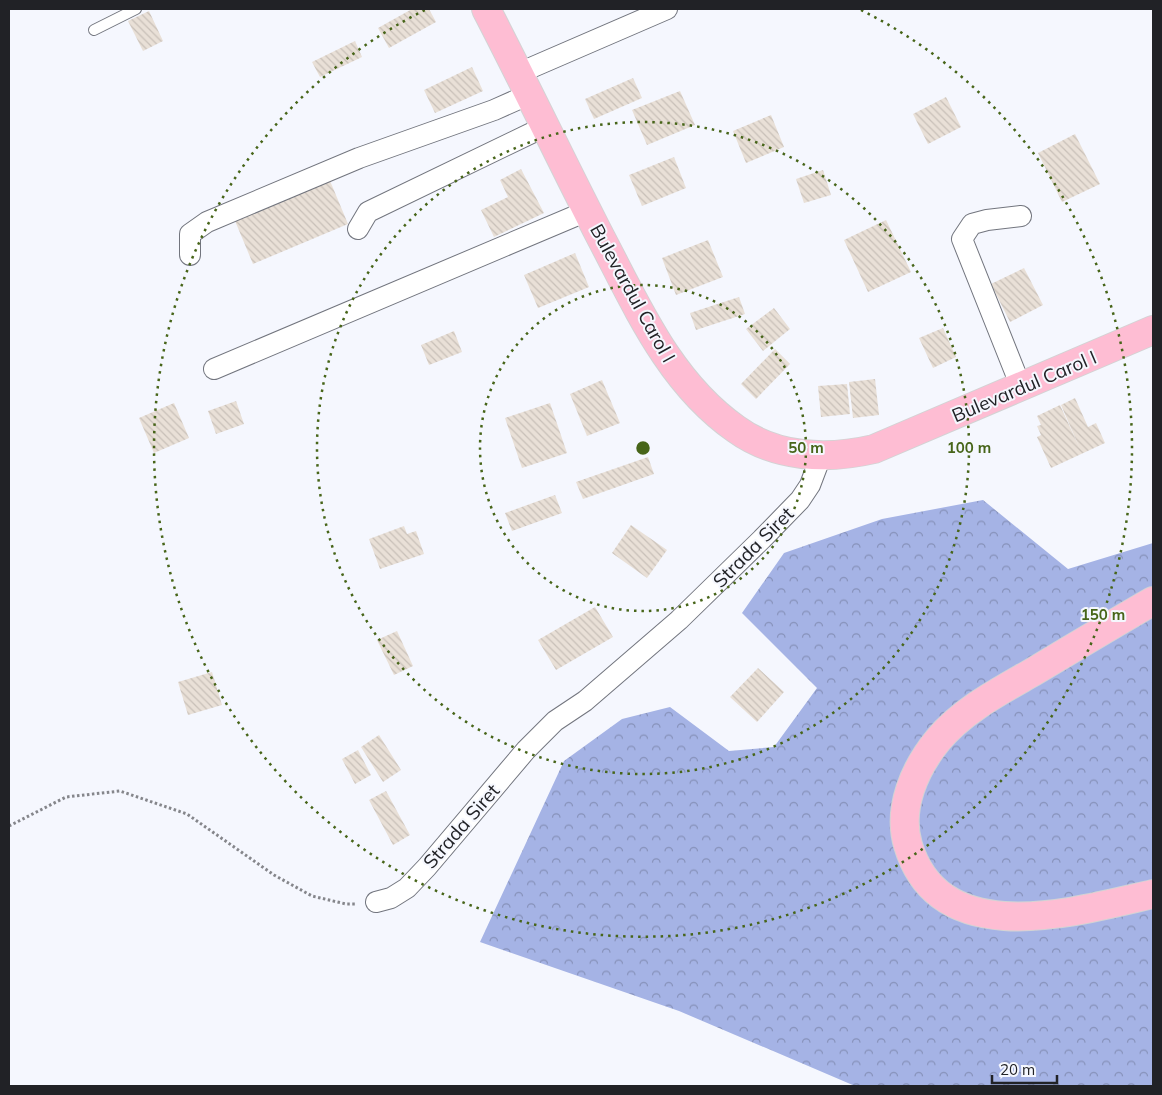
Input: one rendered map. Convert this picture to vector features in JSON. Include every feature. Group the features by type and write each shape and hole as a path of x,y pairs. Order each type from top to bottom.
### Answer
{"main road":[{"name":"Bulevardul Carol I","path":"486,9 587,211 653,335 678,373 697,395 737,430 754,440 776,449 798,454 821,456 849,454 874,449 1153,330"},
{"path":"1153,601 988,699 958,720 939,739 923,760 914,777 905,818 907,839 913,860 924,880 942,896 966,908 994,916 1022,917 1058,914 1153,894"}],"street":[{"path":"190,255 190,234 206,222 359,158 494,110 525,84 667,9"},
{"path":"358,229 368,212 546,126"},
{"path":"214,369 587,211"},
{"path":"1021,216 987,220 972,224 962,239 1021,387"},
{"name":"Strada Siret","path":"376,902 391,898 407,888 526,750 550,726 585,701 679,620 762,539 800,500 810,485 821,456"}],"lane":[{"path":"94,30 136,9"}],"path":[{"path":"9,826 66,797 120,791 187,814 274,875 312,896 346,904 376,902"}],"green space":[{"path":"983,500 1068,569 1153,543 1153,1086 855,1086 679,1011 480,942 564,761 622,719 670,707 729,751 774,747 817,688 742,613 784,553 882,519"}],"building":[{"path":"412,9 429,9 436,22 389,48 378,28"},
{"path":"149,11 163,41 143,51 128,21"},
{"path":"355,41 362,57 320,77 312,62"},
{"path":"472,67 483,91 435,113 424,90"},
{"path":"633,78 642,98 594,119 585,99"},
{"path":"680,91 695,125 647,145 632,110"},
{"path":"946,97 961,127 928,144 913,114"},
{"path":"771,115 784,147 746,163 733,131"},
{"path":"1075,134 1100,184 1062,202 1038,153"},
{"path":"674,157 686,188 642,206 629,175"},
{"path":"521,169 544,213 494,237 481,210 508,197 500,180"},
{"path":"823,170 831,195 804,203 796,179"},
{"path":"328,176 348,224 253,264 233,216"},
{"path":"886,220 911,272 868,292 844,240"},
{"path":"708,240 723,277 676,295 662,258"},
{"path":"575,253 589,287 538,308 524,275"},
{"path":"1024,268 1043,305 1010,322 991,284"},
{"path":"739,297 745,314 696,330 690,313"},
{"path":"774,308 790,329 763,351 746,329"},
{"path":"943,328 956,357 933,368 919,338"},
{"path":"454,331 462,352 429,365 421,345"},
{"path":"775,349 790,364 756,399 741,384"},
{"path":"875,379 879,415 853,418 849,382"},
{"path":"602,380 620,423 587,436 570,394"},
{"path":"847,384 850,414 821,417 818,386"},
{"path":"1075,398 1088,427 1096,423 1105,443 1051,468 1037,437 1041,435 1037,426 1041,425 1037,416 1060,405 1080,449 1061,405"},
{"path":"236,401 244,424 216,434 208,411"},
{"path":"174,403 189,438 154,453 139,418"},
{"path":"550,403 567,453 522,468 505,418"},
{"path":"648,457 654,474 583,499 576,482"},
{"path":"555,495 562,513 512,531 505,513"},
{"path":"631,525 667,550 647,578 612,553"},
{"path":"404,526 407,534 416,531 424,554 380,569 369,539"},
{"path":"595,607 613,637 556,670 538,640"},
{"path":"397,631 413,666 394,675 377,640"},
{"path":"758,668 784,692 757,722 730,697"},
{"path":"212,672 222,705 188,715 178,682"},
{"path":"379,735 401,770 383,782 361,747"},
{"path":"358,750 371,775 355,784 342,759"},
{"path":"386,791 410,835 393,845 369,800"}]}
